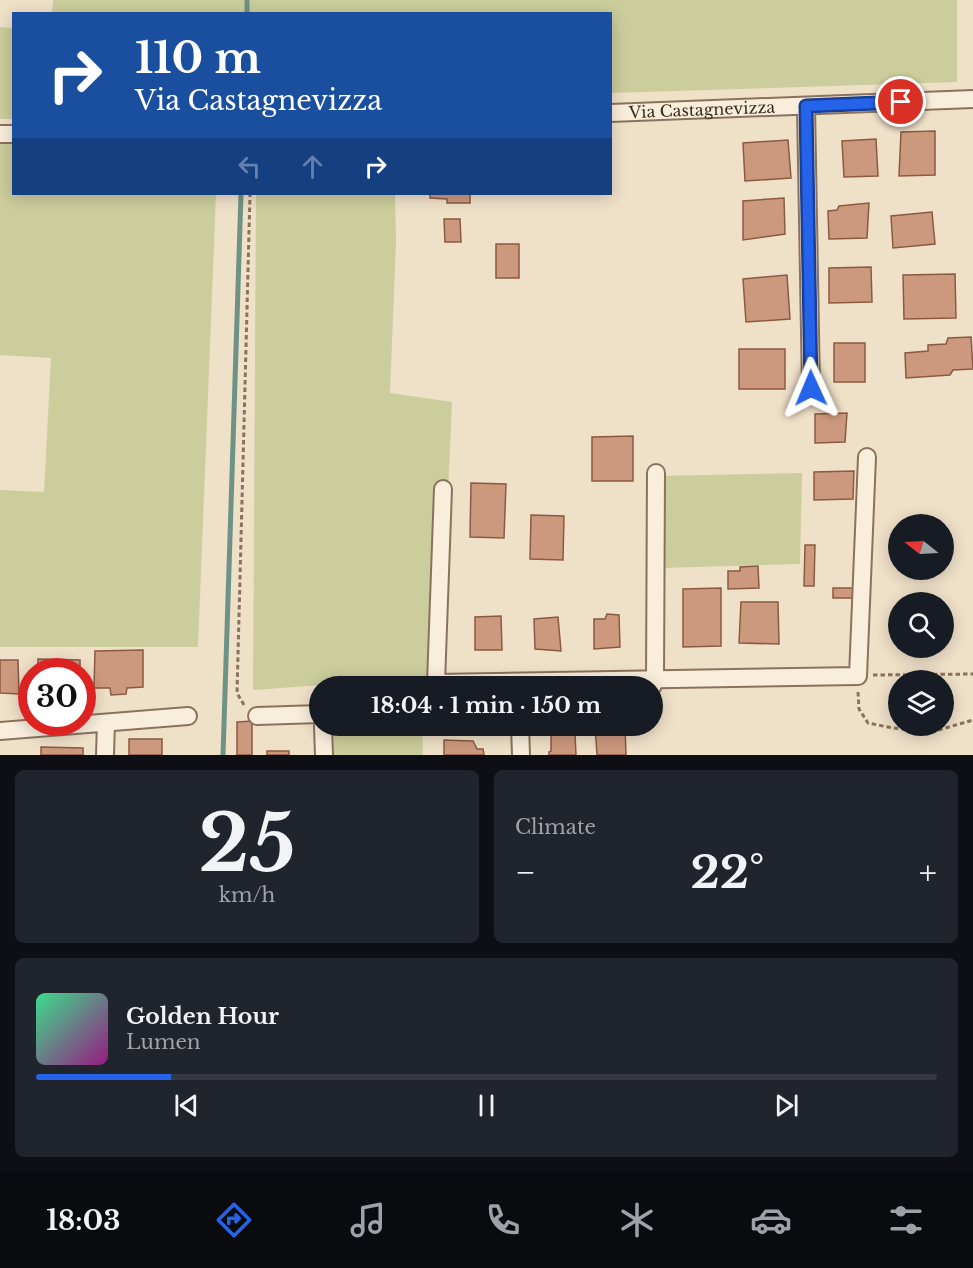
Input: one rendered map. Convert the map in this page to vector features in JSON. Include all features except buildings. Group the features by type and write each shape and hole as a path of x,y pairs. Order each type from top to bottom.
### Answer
{"street":[{"name":"Via Castagnevizza","path":"612,113 973,99"},
{"path":"806,106 811,388"},
{"path":"663,684 858,676 867,458"},
{"path":"653,676 657,473"},
{"path":"436,676 443,489"},
{"path":"256,716 309,714"},
{"path":"0,731 188,716"},
{"path":"105,755 106,723"},
{"path":"323,736 324,755"},
{"path":"520,736 521,755"}],"path":[{"path":"250,195 237,693 245,706 256,716"},
{"path":"973,674 858,676 859,709 868,723 932,732 973,720"}],"green space":[{"path":"53,0 957,0 957,82 612,93 612,12 52,12"},
{"path":"0,27 12,28 12,119 0,119"},
{"path":"0,143 12,143 12,195 216,195 198,647 0,647 0,490 44,492 51,358 0,355"},
{"path":"256,195 395,195 396,242 390,393 452,402 440,676 309,676 309,686 253,690"},
{"path":"802,473 800,564 663,568 660,476"},
{"path":"333,736 422,736 423,755 334,755"}],"waterway":[{"path":"247,0 247,12"},
{"path":"223,755 241,195"}],"route":[{"path":"811,388 806,106 901,102"}]}
